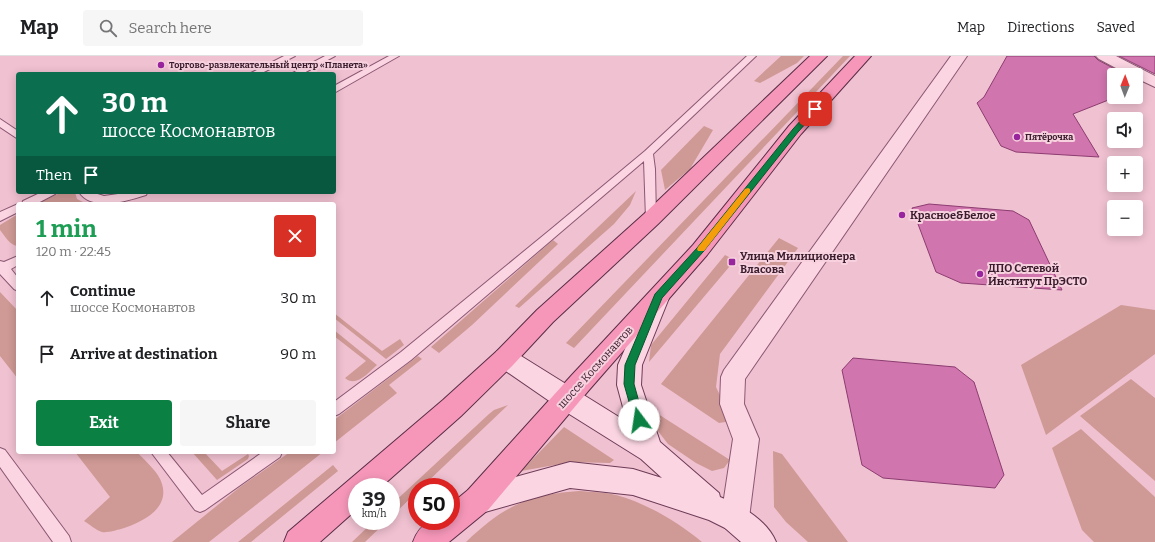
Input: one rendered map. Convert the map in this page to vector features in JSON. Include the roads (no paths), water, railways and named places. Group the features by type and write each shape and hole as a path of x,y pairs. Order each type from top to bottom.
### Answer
{"main road":[{"path":"371,478 452,408 506,358 546,316 651,219 819,56"},
{"name":"шоссе Космонавтов","path":"427,542 478,500 700,250 795,130 863,56"},
{"path":"298,542 348,499"}],"street":[{"path":"724,513 746,439 732,404 734,377 958,56"},
{"path":"1104,56 1155,82"},
{"path":"650,450 639,420 629,384 630,365 658,297"},
{"path":"506,358 567,399 650,450 724,513 762,542"},
{"path":"478,500 570,475 634,482 724,513"}],"lane":[{"path":"257,72 290,56"},
{"path":"300,72 331,56"},
{"path":"336,89 395,56"},
{"path":"336,408 406,356 648,153 752,56"},
{"path":"0,122 16,134"},
{"path":"648,153 650,169 651,219"},
{"path":"31,202 47,194"},
{"path":"86,194 94,198 104,199 136,194"},
{"path":"125,202 141,194"},
{"path":"0,217 16,209"},
{"path":"16,261 1,268 16,284"},
{"path":"160,454 200,505 272,454"},
{"path":"0,455 63,542"}],"place":[{"name":"Торгово-развлекательный центр «Планета»","path":"161,65"},
{"name":"Пятёрочка","path":"1017,137"},
{"name":"Красное&Белое","path":"902,215"},
{"name":"Улица Милиционера Власова","path":"732,262"},
{"name":"ДПО Сетевой Институт ПрЭСТО","path":"980,274"}]}
